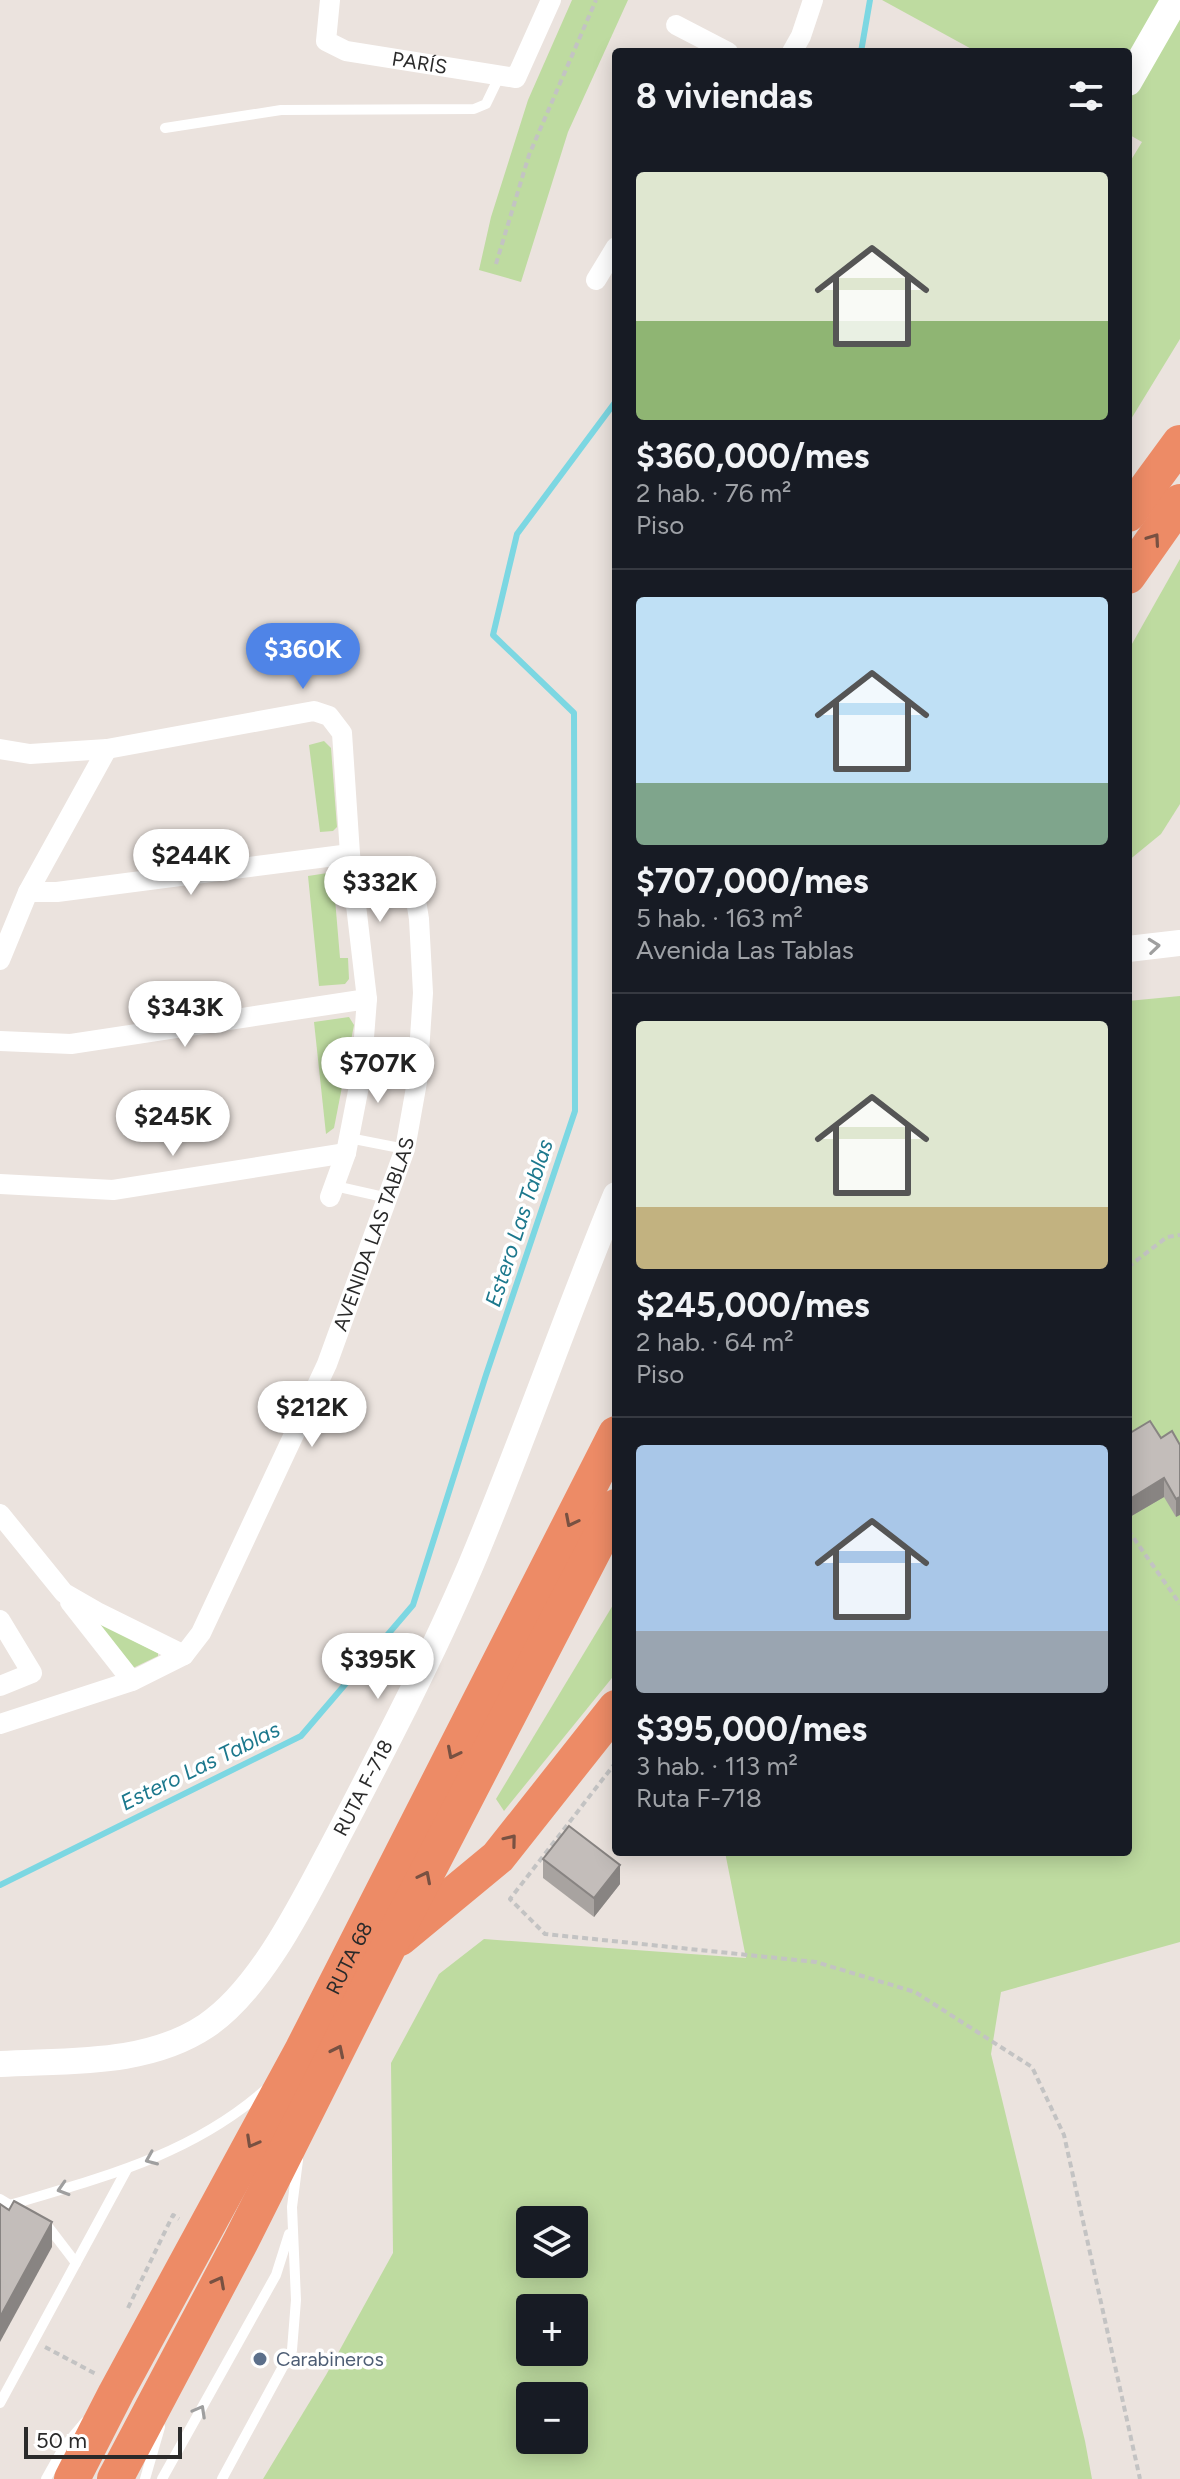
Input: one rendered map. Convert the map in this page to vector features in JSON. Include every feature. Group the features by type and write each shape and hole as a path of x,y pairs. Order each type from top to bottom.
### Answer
{"highway":[{"path":"1132,509 1180,443"},
{"path":"1132,570 1180,502"},
{"name":"RUTA 68","path":"72,2479 106,2384 303,2049 612,1442"},
{"name":"RUTA 68","path":"115,2479 612,1515"},
{"path":"389,1946 498,1857 612,1713"}],"main road":[{"path":"1132,75 1175,0"}],"street":[{"name":"PARÍS","path":"330,0 326,41 346,51 508,76"},
{"path":"508,76 551,0"},
{"path":"794,48 813,0"},
{"path":"676,25 720,48"},
{"path":"596,280 612,254"},
{"path":"0,749 30,754 107,749 314,711 329,716 342,733 350,854 367,999 361,1076 348,1145 332,1191"},
{"path":"0,960 28,892 107,749"},
{"path":"28,892 57,892 350,854"},
{"name":"AVENIDA LAS TABLAS","path":"0,1724 132,1681 184,1655 201,1633 327,1364 405,1149 417,1082 423,993 419,919 411,869"},
{"path":"1132,949 1180,943"},
{"path":"0,1041 71,1044 367,999"},
{"path":"0,1184 113,1190 348,1145"},
{"name":"RUTA F-718","path":"0,2064 115,2057 162,2048 205,2027 247,1988 297,1914 419,1676 457,1595 612,1212"},
{"path":"0,1514 132,1681"},
{"path":"64,1593 184,1655"},
{"path":"0,1620 32,1673 0,1686"}],"lane":[{"path":"165,128 281,110 474,109 486,104 508,76"},
{"path":"348,1145 405,1149"},
{"path":"332,1191 388,1198"},
{"path":"5,2202 127,2169 194,2140 220,2125 264,2090 303,2049"},
{"path":"222,2479 292,2350 296,2300 291,2229 293,2196 298,2161 319,2088"},
{"path":"0,2403 5,2381 34,2341 127,2169"},
{"path":"5,2202 24,2213"},
{"path":"37,2221 50,2229 76,2263"},
{"path":"162,2479 276,2275 291,2229"},
{"path":"145,2479 182,2351"},
{"path":"46,2479 106,2384"}],"path":[{"path":"496,264 529,155 596,0"},
{"path":"1132,1264 1167,1237 1180,1235"},
{"path":"1132,1536 1180,1604"},
{"path":"612,1767 510,1899 545,1934 816,1962 915,1992 1032,2067 1064,2135 1140,2479"},
{"path":"34,2341 106,2384"}],"green space":[{"path":"572,0 628,0 568,132 521,282 479,270 491,217 528,100"},
{"path":"882,0 1180,0 1180,339 1132,417 1132,158 1142,142 1132,136 1132,48 970,48"},
{"path":"1180,559 1180,804 1161,834 1132,858 1132,644"},
{"path":"324,741 331,748 337,827 333,831 320,832 309,745"},
{"path":"334,872 341,877 343,897 335,899 340,958 348,958 349,979 345,984 319,986 308,876"},
{"path":"1180,996 1180,1942 1001,1992 991,2054 1092,2479 263,2479 326,2375 393,2253 391,2063 439,1974 484,1939 746,1958 726,1856 1132,1856 1132,1001"},
{"path":"349,1017 354,1025 334,1128 326,1134 314,1022"},
{"path":"612,1607 612,1678 504,1811 496,1799"},
{"path":"97,1622 158,1653 158,1656 133,1668"}],"building":[{"path":"1150,1421 1161,1438 1172,1431 1180,1445 1180,1497 1176,1499 1164,1478 1132,1498 1132,1432"},
{"path":"569,1826 620,1865 594,1898 543,1859"},
{"path":"14,2201 52,2222 0,2317 0,2204 9,2210"}],"waterway":[{"name":"Estero Las Tablas","path":"862,48 870,0"},
{"name":"Estero Las Tablas","path":"0,1885 301,1736 413,1605 575,1111 574,713 493,635 517,534 612,406"}],"place":[{"name":"Carabineros","path":"260,2359"}]}
